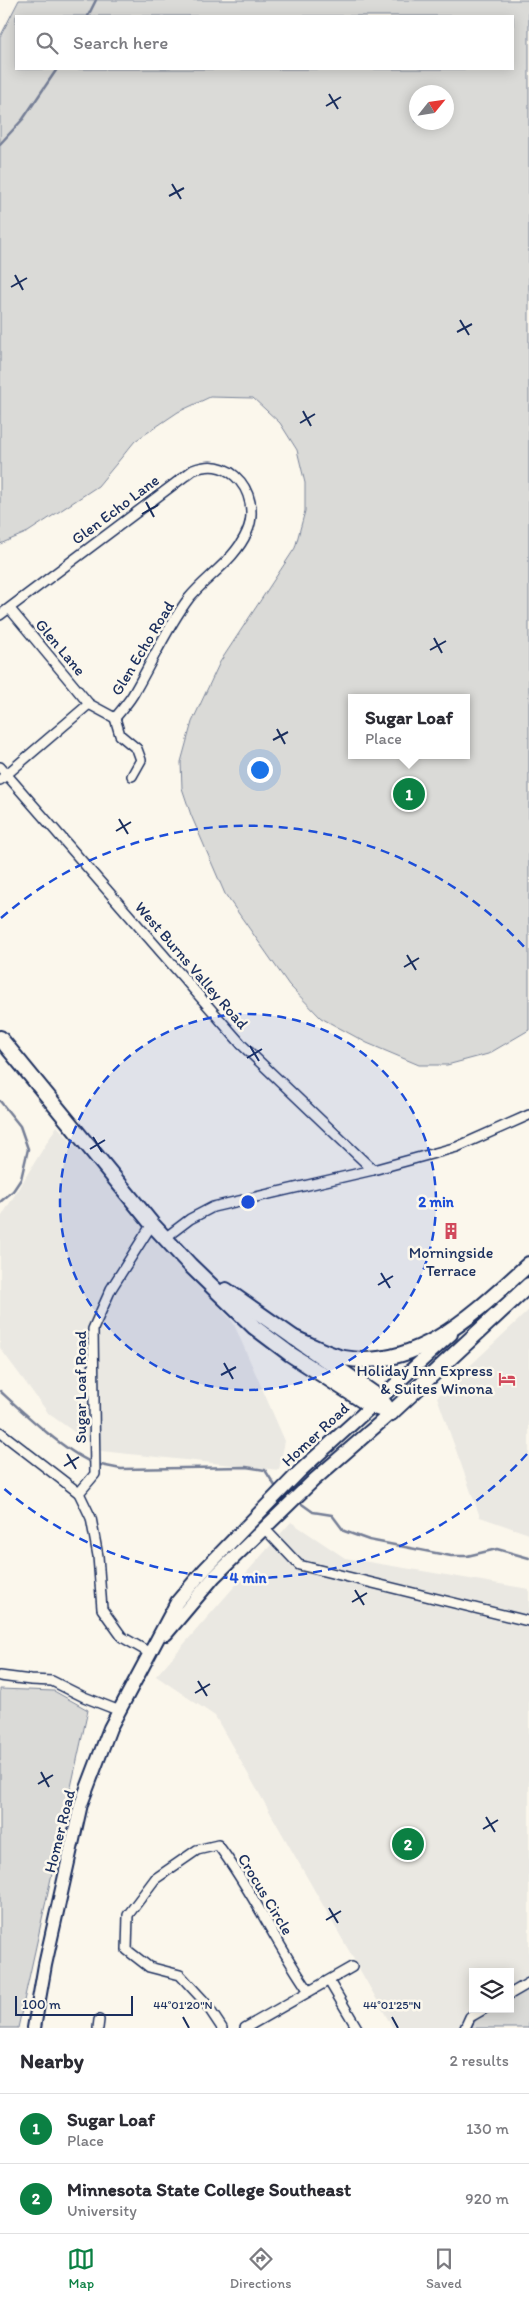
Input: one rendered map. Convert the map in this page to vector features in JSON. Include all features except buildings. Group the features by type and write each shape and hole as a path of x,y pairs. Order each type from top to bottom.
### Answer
{"main road":[{"path":"0,1038 152,1224 190,1265 254,1327 290,1354 375,1402"},
{"name":"Homer Road","path":"469,1317 529,1264"},
{"path":"190,1265 294,1338 391,1413"},
{"name":"Homer Road","path":"391,1413 528,1288"},
{"path":"294,1338 343,1358 377,1360 406,1354 469,1317"}],"street":[{"name":"Glen Echo Lane","path":"0,615 193,470 210,466 226,470 236,477 249,497"},
{"name":"Glen Echo Road","path":"4,778 89,704 115,718 135,692 163,637 189,598 234,552 246,533 251,516 249,497"},
{"name":"Glen Lane","path":"10,609 89,704"},
{"path":"115,718 120,735 136,748 141,760 132,776"},
{"name":"West Burns Valley Road","path":"0,767 4,778 242,1045 373,1170"},
{"path":"166,1238 190,1219 214,1207 373,1170 457,1147 529,1115"},
{"name":"Sugar Loaf Road","path":"79,1493 95,1474 93,1329 111,1289 152,1224"},
{"path":"515,1276 528,1288"},
{"name":"Homer Road","path":"34,2028 45,1965 81,1804 110,1728 177,1602 205,1569 300,1471 469,1317"},
{"name":"Homer Road","path":"150,1653 214,1577 314,1480 391,1413"},
{"path":"0,1432 79,1493 91,1518 98,1556 102,1609 122,1637 150,1653"},
{"path":"264,1528 299,1565 528,1621"},
{"path":"0,1676 52,1681 84,1698 120,1711"},
{"name":"Crocus Circle","path":"222,2028 204,2001 180,1976 149,1967 126,1950 128,1916 156,1879 197,1850 218,1846 223,1852 239,1873 290,1963 309,1991"},
{"path":"244,2028 262,2024 309,1991 352,1967"},
{"path":"329,1981 357,2028"},
{"path":"514,1992 529,1983"},
{"path":"465,2028 470,2017 477,2013"}],"shaded area":[{"path":"19,0 529,0 529,1030 488,1054 447,1065 419,1065 367,1043 321,1018 289,985 225,894 191,815 182,788 181,762 192,722 220,662 295,548 305,511 305,483 297,450 280,423 253,398 210,397 178,412 135,441 98,486 28,532 0,544 0,37"},
{"path":"57,1126 233,1322 285,1441 279,1470 101,1451 49,1414 0,1348 0,1219"},
{"path":"529,1310 529,1534 480,1517 437,1397"},
{"path":"291,1522 345,1558 529,1589 529,2028 393,2028 215,1716 156,1676"},
{"path":"0,1689 54,1691 88,1710 18,2028 0,2028"},
{"path":"529,1987 529,2028 471,2028 478,2017 486,2013 514,2013 514,1996"}],"waterway":[{"path":"88,15 96,0"},
{"path":"0,144 23,119 56,70"},
{"path":"0,1101 20,1126 28,1149 21,1179 13,1191 0,1202"},
{"path":"0,1391 56,1440 91,1462"},
{"path":"96,1464 121,1469 246,1467 265,1470 277,1489"},
{"path":"299,1502 313,1512 332,1515 344,1531 369,1540 451,1556 467,1556 497,1549 529,1558"}],"place":[{"name":"Sugar Loaf","path":"409,794"},
{"name":"Morningside Terrace","path":"451,1231"},
{"name":"Holiday Inn Express & Suites Winona","path":"507,1379"},
{"name":"Minnesota State College Southeast","path":"408,1844"}]}
